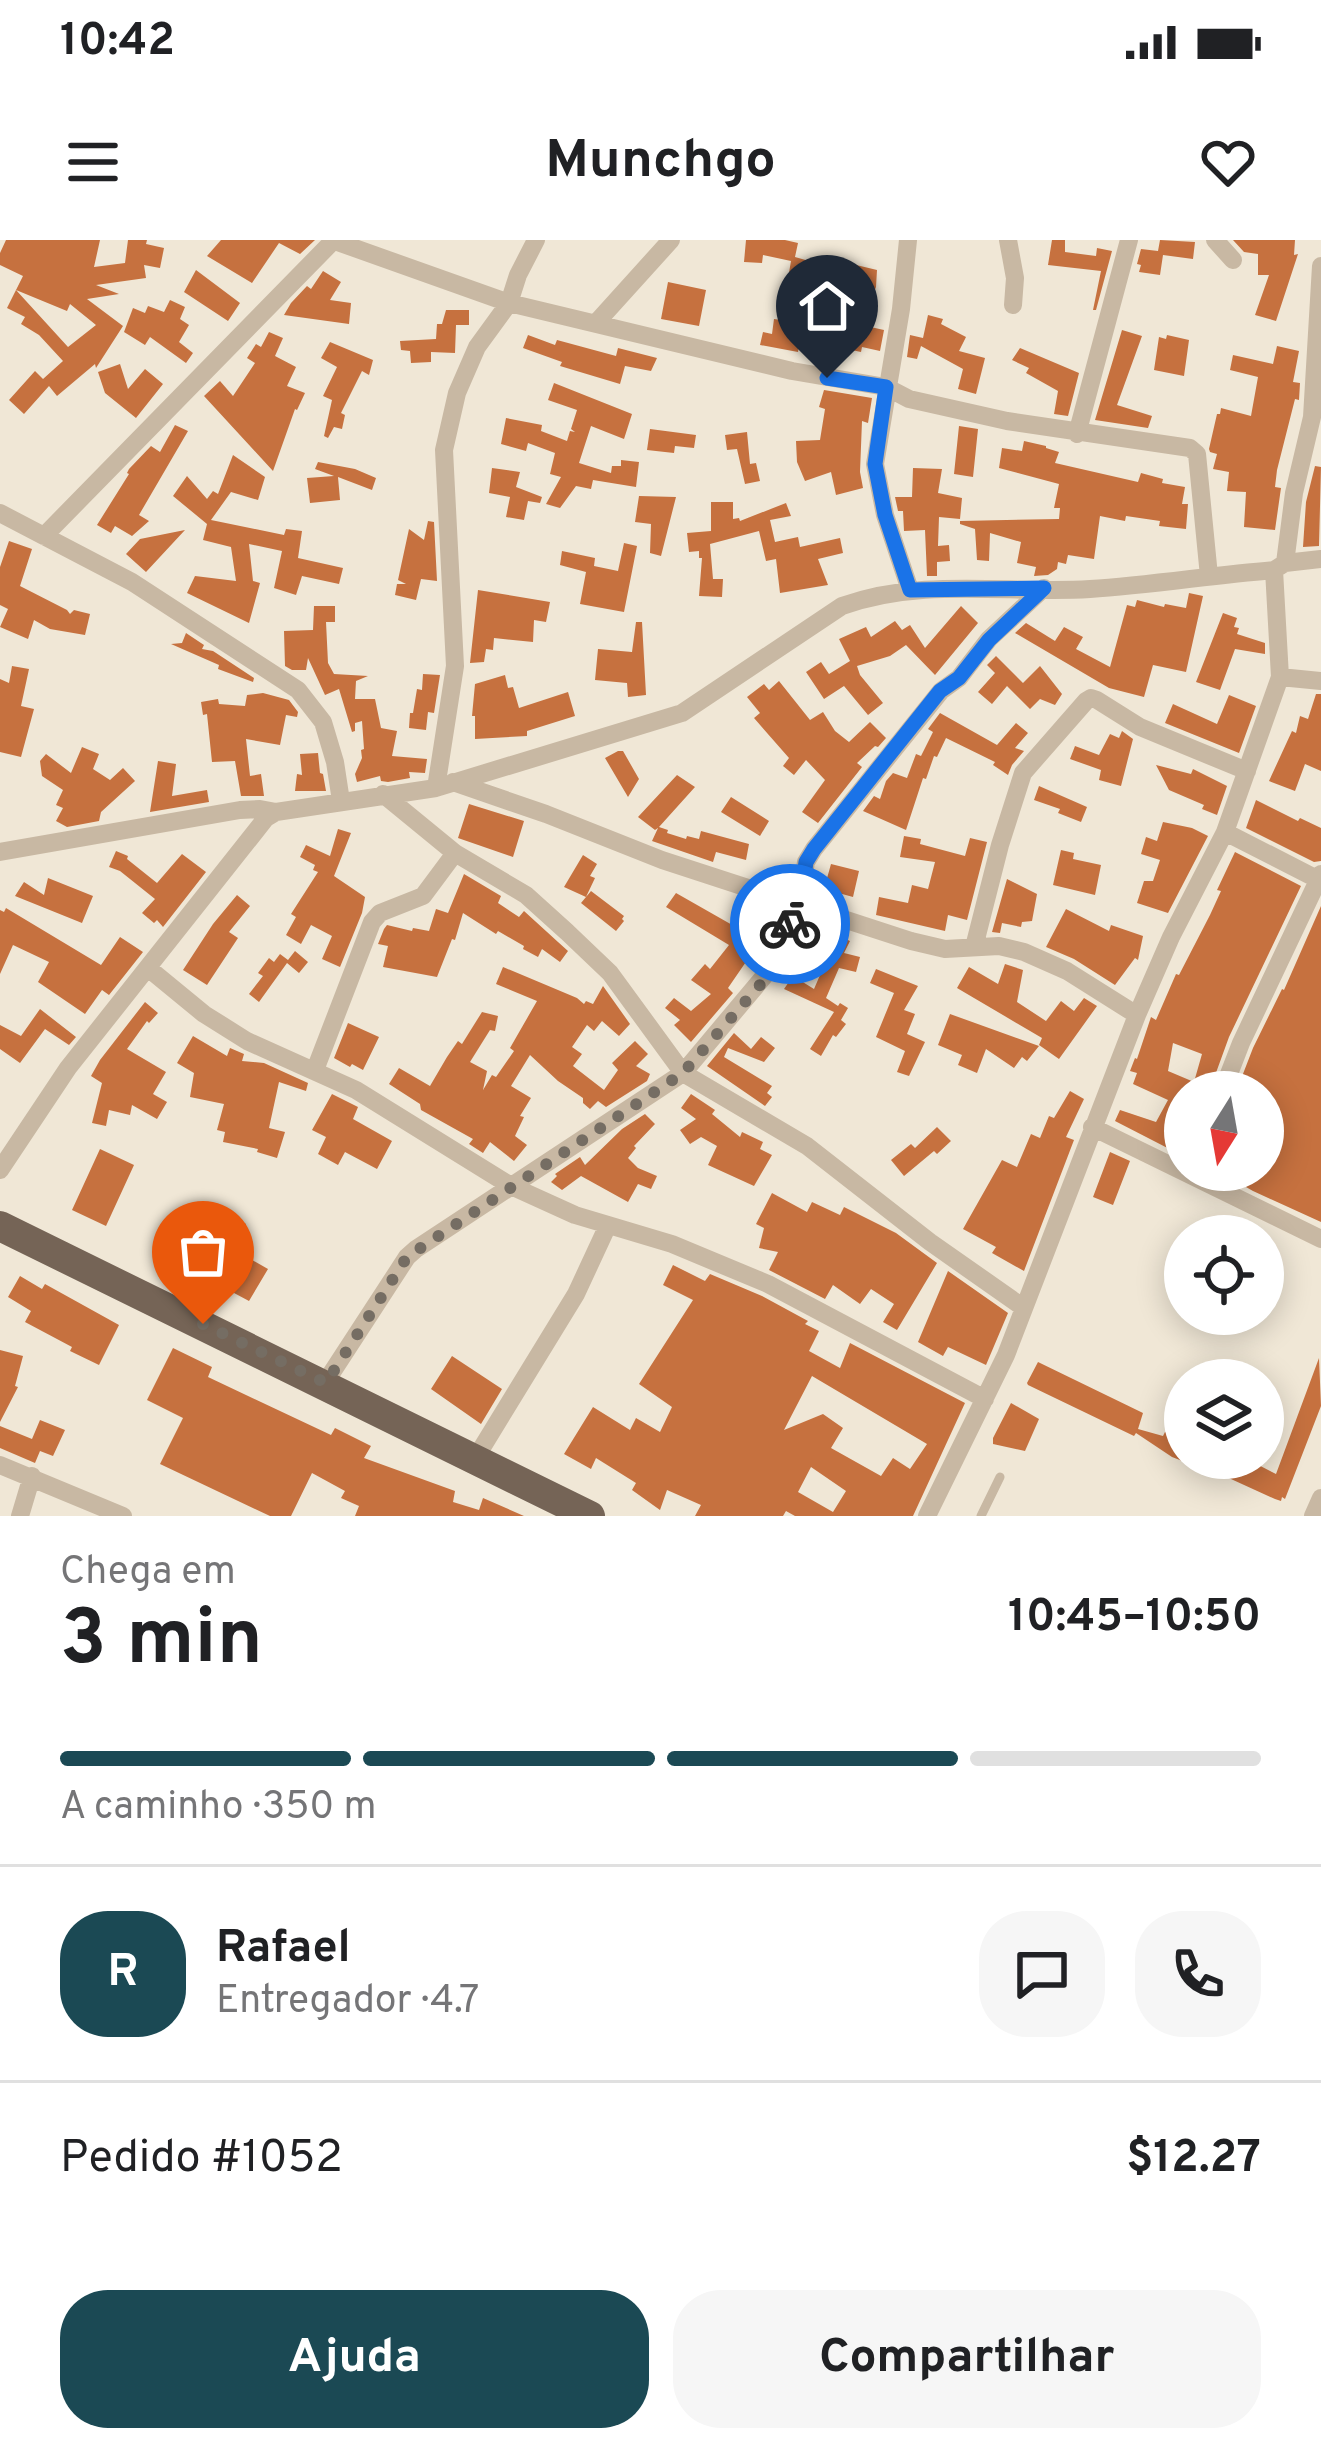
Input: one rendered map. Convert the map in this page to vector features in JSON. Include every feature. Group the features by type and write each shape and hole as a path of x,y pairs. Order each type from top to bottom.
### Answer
{"main road":[{"path":"0,1226 590,1516"}],"street":[{"path":"44,536 332,240 509,303 792,371 886,387 909,399 1006,422 1190,448 1197,454 1209,576"},
{"path":"444,785 455,666 444,450 457,394 477,347 509,303 536,240"},
{"path":"596,323 671,240"},
{"path":"908,240 875,464 885,515 910,590"},
{"path":"1008,240 1015,278 1012,305"},
{"path":"1077,434 1130,240"},
{"path":"1215,240 1233,260"},
{"path":"927,1516 1024,1308 1137,1015 1225,832 1280,677 1280,567 1312,417 1321,266"},
{"path":"0,514 132,582 298,690 323,722 341,801"},
{"path":"0,1170 68,1068 266,818 276,812 444,785 682,713 842,606 910,590 1087,589 1321,559"},
{"path":"326,1383 407,1257 683,1073 760,985 800,905 806,862 814,849 940,691 959,678 989,640 1044,588"},
{"path":"1280,677 1321,681"},
{"path":"974,946 1023,773 1086,701 1097,700 1140,727 1246,771"},
{"path":"444,785 546,814 662,860 911,941 944,949 999,946 1024,952 1067,970 1137,1015"},
{"path":"382,794 455,853 526,895 610,974 683,1073 807,1146 1024,1308"},
{"path":"0,852 240,810 276,812"},
{"path":"1225,832 1320,878 1230,1071"},
{"path":"315,1070 372,922 423,896 455,853"},
{"path":"148,968 204,1014 247,1041 356,1090 511,1186 575,1215 672,1244 768,1284 985,1400"},
{"path":"1092,1127 1164,1161"},
{"path":"1225,1191 1321,1239"},
{"path":"475,1459 545,1350 608,1225"},
{"path":"0,1465 123,1516"},
{"path":"20,1516 32,1476"},
{"path":"1313,1516 1321,1498"}],"lane":[{"path":"981,1516 1000,1477"}],"building":[{"path":"6,240 100,240 94,267 125,263 128,240 147,240 146,244 164,248 160,268 144,265 146,278 96,285 119,294 87,299 123,326 96,368 95,364 57,396 49,386 24,414 9,400 35,371 43,379 63,361 39,335 21,324 25,317 7,308 16,290 23,276 0,265","holes":["16,290 67,311 70,304 96,325 68,347"]},
{"path":"221,240 315,240 300,254 279,243 252,283 207,256"},
{"path":"746,240 785,240 798,243 795,257 823,265 823,257 877,270 870,304 849,298 852,285 804,284 798,352 760,345 763,332 772,334 774,319 781,320 791,261 763,255 762,263 744,262"},
{"path":"1052,240 1065,240 1065,252 1096,256 1097,248 1112,251 1096,310 1101,271 1048,265"},
{"path":"1160,240 1195,242 1193,259 1163,255 1160,275 1139,272 1141,249 1158,251"},
{"path":"1233,240 1295,240 1294,255 1298,254 1276,321 1255,315 1269,275 1258,275 1258,254 1244,252"},
{"path":"196,270 240,303 228,321 184,292"},
{"path":"323,271 341,282 330,300 351,303 349,324 284,315"},
{"path":"668,282 706,290 699,326 661,319"},
{"path":"170,300 185,307 180,319 189,325 179,342 193,353 186,363 150,337 145,345 124,332 133,308 145,313 148,306 164,312"},
{"path":"446,310 469,310 469,325 456,325 455,353 431,352 431,362 411,363 410,351 401,350 400,341 436,339 437,324 442,324"},
{"path":"928,315 943,319 941,324 966,337 959,351 985,358 976,394 958,389 963,369 921,346 917,359 907,357 910,335 923,338"},
{"path":"848,322 884,330 880,351 842,348"},
{"path":"1122,330 1142,336 1117,405 1152,416 1148,428 1095,420"},
{"path":"269,332 283,338 275,356 296,367 287,386 305,393 273,471 204,396 220,381 233,396 255,363 247,358"},
{"path":"528,335 616,356 618,348 657,358 651,371 625,366 620,384 560,366 562,362 523,348"},
{"path":"1167,335 1189,340 1184,376 1154,370 1159,337 1166,339"},
{"path":"330,342 373,360 369,375 362,371 341,413 345,415 342,429 334,427 328,438 324,436 332,400 323,396 337,367 321,358"},
{"path":"1277,346 1299,351 1293,382 1300,383 1277,470 1275,487 1281,488 1275,530 1244,527 1246,492 1227,491 1229,472 1213,469 1217,454 1209,449 1221,408 1251,416 1258,377 1230,370 1233,355 1273,364"},
{"path":"1020,348 1079,373 1068,416 1054,414 1058,391 1012,360"},
{"path":"120,364 128,389 145,369 163,384 136,418 105,393 98,372"},
{"path":"554,383 632,414 624,439 591,426 579,463 611,473 612,466 621,466 621,460 639,462 636,487 593,480 591,489 576,486 560,508 546,504 561,477 550,474 555,453 528,443 526,451 501,444 506,418 542,425 541,431 567,441 570,431 575,432 571,429 577,410 548,400"},
{"path":"824,390 872,398 868,423 862,421 863,488 836,495 831,472 805,481 797,462 796,441 820,440 825,409 819,407"},
{"path":"175,425 188,431 139,515 149,521 132,536 115,526 111,533 97,525 129,469 151,446 160,452"},
{"path":"959,426 978,429 973,477 954,474"},
{"path":"650,429 696,435 694,448 675,446 674,453 647,450"},
{"path":"747,432 750,464 756,463 760,481 745,484 737,449 727,450 725,435"},
{"path":"1024,441 1059,452 1055,463 1138,482 1141,473 1185,487 1186,529 1159,526 1160,521 1100,516 1094,559 1068,555 1066,564 1058,562 1048,575 1034,576 1036,567 1017,563 1021,542 990,533 989,561 977,560 975,529 960,521 1059,519 1060,508 1054,508 1059,484 999,468 1002,448 1022,451"},
{"path":"233,455 265,477 258,500 231,492 211,520 284,535 286,529 302,531 298,558 343,568 339,584 302,576 296,595 274,588 282,551 249,544 253,581 260,583 249,623 187,593 195,576 236,581 231,547 203,540 207,524 173,496 187,476 207,499 213,491 218,494"},
{"path":"318,462 376,478 372,490 338,477 340,500 310,503 307,478 334,476 315,469"},
{"path":"1315,466 1321,467 1319,546 1303,547 1306,502"},
{"path":"492,468 520,472 516,487 542,497 540,503 528,501 524,520 506,517 510,497 489,493"},
{"path":"913,468 942,469 938,493 962,498 960,519 939,517 938,546 949,545 950,561 937,562 937,576 927,576 925,530 904,531 903,511 898,511 895,497 912,497"},
{"path":"639,496 676,497 661,556 650,553 651,524 635,522"},
{"path":"711,502 733,502 733,519 740,521 786,503 791,516 770,520 775,542 798,537 800,547 840,538 843,553 818,559 828,585 780,593 776,559 766,561 759,531 710,544 713,579 723,579 722,597 699,596 702,558 699,551 689,552 687,533 711,531"},
{"path":"428,521 434,522 437,581 421,579 416,600 395,595 397,584 406,584 398,580 409,529 424,540"},
{"path":"185,530 146,572 126,554 140,539"},
{"path":"9,541 32,549 20,586 70,614 74,610 90,614 85,635 50,629 34,620 28,639 0,627 8,609 0,605 0,567"},
{"path":"624,543 637,546 624,612 580,604 586,572 560,565 562,551 595,558 594,566 618,571"},
{"path":"478,590 550,602 546,622 534,620 533,642 494,638 493,650 486,649 484,662 470,663"},
{"path":"1189,593 1203,596 1186,672 1153,665 1144,697 1109,688 1015,633 1026,623 1055,641 1064,627 1083,637 1076,649 1110,667 1127,605 1135,607 1137,600 1186,608"},
{"path":"314,606 335,606 335,622 326,622 328,663 334,674 368,676 356,681 355,699 375,699 381,728 397,731 392,756 427,759 425,773 409,772 410,778 388,782 380,776 357,782 355,774 364,749 362,721 355,723 352,732 339,689 325,695 308,658 306,670 285,666 284,631 313,630"},
{"path":"961,606 978,623 935,675 906,645 890,656 857,666 883,703 868,715 844,686 824,699 806,672 821,662 829,674 850,661 839,639 866,627 871,637 895,621 902,630 910,625 925,648"},
{"path":"1223,613 1237,618 1237,634 1265,643 1265,654 1235,649 1220,690 1196,682"},
{"path":"636,622 642,622 646,695 628,697 627,683 595,680 598,649 632,652"},
{"path":"186,633 204,645 202,649 213,651 254,678 253,682 171,644 182,643"},
{"path":"996,656 1023,683 1040,666 1062,694 1055,705 1040,699 1030,709 1007,686 992,704 978,692 995,673 987,665"},
{"path":"12,666 29,669 21,706 34,709 21,757 0,752 0,679 9,683"},
{"path":"423,674 440,675 426,730 409,728"},
{"path":"505,675 519,708 568,692 575,716 527,731 527,736 475,739 475,684"},
{"path":"779,681 810,720 823,712 849,742 870,722 886,738 857,763 862,767 818,823 802,812 825,780 806,760 794,775 783,766 789,758 754,718 760,713 747,697 764,684 769,690"},
{"path":"263,693 289,700 297,717 286,715 280,745 246,739 250,776 261,774 264,796 241,796 235,761 212,762 207,714 203,715 201,702 218,699 219,704 245,706 247,695"},
{"path":"1316,694 1321,694 1321,771 1305,764 1295,791 1269,781 1292,731 1296,733 1300,716 1308,719"},
{"path":"1229,695 1256,706 1239,753 1165,723 1173,704 1217,724"},
{"path":"940,713 997,745 1016,723 1028,733 1015,748 1024,751 1008,775 995,762 946,738 923,778 906,830 863,811 874,796 880,799 893,773 907,778"},
{"path":"1122,731 1133,739 1121,786 1099,780 1101,770 1070,759 1075,746 1099,755 1110,734 1119,738"},
{"path":"82,747 99,754 93,769 110,780 123,768 135,781 101,812 99,821 67,827 56,821 63,808 56,805 63,790 42,776 40,761 46,754 71,773"},
{"path":"623,751 639,779 628,797 605,758"},
{"path":"318,753 326,791 295,791 297,774 302,775 300,754"},
{"path":"158,761 176,764 172,796 207,790 209,802 150,812"},
{"path":"1156,765 1191,774 1193,769 1227,786 1217,815 1169,790"},
{"path":"677,775 695,787 659,827 686,839 699,839 701,831 749,844 746,860 716,852 713,862 652,841 658,828 638,817"},
{"path":"1039,786 1087,807 1081,822 1034,800"},
{"path":"731,797 769,821 760,836 721,812"},
{"path":"1256,800 1321,828 1321,861 1314,862 1246,828"},
{"path":"469,804 524,821 513,857 458,838"},
{"path":"1163,822 1208,836 1168,913 1137,903 1144,881 1153,881 1160,860 1141,854 1146,837 1157,841"},
{"path":"338,829 351,833 334,876 365,897 340,967 322,959 332,936 311,925 301,944 286,935 296,917 291,914 318,872 300,857 306,845 330,856"},
{"path":"904,836 965,856 970,838 987,842 967,920 948,915 945,931 876,915 879,897 908,903 912,885 928,889 935,862 900,857"},
{"path":"1061,850 1074,853 1073,859 1101,865 1095,895 1053,885"},
{"path":"116,851 157,883 182,854 206,872 163,927 142,913 155,899 109,867"},
{"path":"1235,852 1301,886 1217,1071 1197,1071 1202,1054 1173,1043 1168,1071 1164,1071 1164,1098 1133,1084 1137,1073 1130,1071 1151,1017 1156,1020 1221,891 1217,890"},
{"path":"583,855 597,864 586,897 564,887"},
{"path":"831,864 859,871 853,897 824,889"},
{"path":"464,874 501,896 498,903 519,917 524,911 568,951 560,962 542,949 538,957 463,913 437,977 383,967 388,946 378,944 387,925 429,931 436,909 448,913"},
{"path":"48,878 93,896 82,923 15,896 24,882 44,895"},
{"path":"1007,879 1037,894 1032,921 1022,922 1021,927 1002,923 1000,933 992,932"},
{"path":"591,891 624,916 616,931 581,903"},
{"path":"676,893 734,926 747,902 764,909 753,932 763,937 728,988 733,993 691,1042 674,1025 680,1020 665,1008 674,998 691,1011 711,994 691,980 705,964 710,969 729,945 666,907"},
{"path":"237,895 250,906 229,932 238,938 207,985 183,970"},
{"path":"1321,906 1321,1222 1253,1191 1284,1191 1284,1071 1244,1071"},
{"path":"6,908 101,965 120,937 143,952 109,995 102,990 85,1014 38,982 49,962 13,945 0,974 0,910"},
{"path":"1066,909 1109,931 1111,925 1143,936 1138,960 1115,985 1046,947"},
{"path":"806,921 850,941 844,953 860,957 856,972 839,968 826,998 848,1008 841,1020 846,1024 821,1056 810,1049 834,1012 784,989 793,976 814,989 830,952 799,936"},
{"path":"295,951 308,962 299,973 287,963 259,1002 249,994 269,958 274,962 280,954 288,960"},
{"path":"1005,964 1023,970 1017,1002 1046,1021 1061,1001 1074,1011 1084,998 1097,1006 1059,1059 1039,1045 1042,1038 957,988 969,967 998,984"},
{"path":"503,967 584,1004 593,1004 603,986 630,1024 619,1036 602,1021 594,1031 587,1025 572,1047 582,1054 573,1066 604,1090 618,1070 612,1063 635,1041 648,1054 636,1066 650,1074 647,1081 606,1107 598,1101 590,1109 530,1055 511,1086 531,1098 515,1136 527,1145 514,1161 490,1142 483,1153 469,1144 473,1139 421,1110 420,1104 389,1084 399,1068 430,1086 482,1012 498,1016 495,1031 490,1030 470,1062 487,1071 483,1090 492,1075 496,1077 537,1001 496,984"},
{"path":"876,969 918,986 904,1010 915,1014 907,1034 925,1042 909,1076 897,1072 905,1051 876,1037 894,993 870,983"},
{"path":"145,1002 158,1013 127,1049 166,1072 153,1094 167,1102 157,1119 132,1105 130,1115 109,1110 106,1126 92,1123 102,1083 91,1076"},
{"path":"40,1009 76,1037 69,1045 45,1029 20,1063 0,1049 0,1025 21,1036"},
{"path":"950,1014 1039,1046 1014,1068 986,1049 977,1073 958,1065 962,1055 938,1045"},
{"path":"348,1023 379,1037 363,1070 334,1058"},
{"path":"734,1033 751,1049 761,1037 775,1048 764,1062 728,1048 724,1057 772,1086 767,1093 772,1097 765,1106 707,1066"},
{"path":"193,1036 227,1056 230,1048 244,1054 242,1061 264,1063 308,1083 306,1091 279,1082 269,1128 285,1132 277,1158 223,1142 225,1132 217,1130 224,1104 190,1097 194,1073 177,1063"},
{"path":"1070,1091 1084,1099 1066,1137 1074,1140 1024,1271 992,1253 996,1247 963,1229 1002,1160 1017,1167 1031,1134 1040,1138 1049,1116 1054,1118"},
{"path":"332,1094 358,1107 353,1119 392,1141 377,1169 345,1152 338,1165 318,1154 326,1137 312,1130"},
{"path":"691,1094 715,1110 712,1114 740,1137 742,1132 763,1142 760,1149 772,1155 754,1186 708,1165 717,1146 701,1137 690,1144 680,1130 696,1119 681,1108"},
{"path":"1164,1107 1164,1146 1115,1121 1120,1110 1156,1122"},
{"path":"645,1114 655,1124 628,1158 657,1176 651,1189 638,1184 628,1202 581,1176 562,1190 551,1182 580,1157 585,1165"},
{"path":"937,1127 951,1141 904,1176 891,1160 911,1144 915,1148"},
{"path":"100,1149 134,1165 106,1226 72,1210"},
{"path":"1110,1152 1130,1161 1113,1205 1093,1197"},
{"path":"772,1193 807,1212 812,1202 840,1215 844,1207 896,1233 937,1263 897,1330 883,1322 894,1304 871,1289 860,1304 833,1285 825,1299 769,1270 778,1252 759,1248 764,1228 756,1224"},
{"path":"222,1211 246,1224 233,1249 268,1269 249,1301 191,1270"},
{"path":"673,1265 705,1281 710,1274 808,1321 805,1324 819,1331 809,1351 840,1368 850,1343 965,1403 913,1516 795,1516 786,1511 783,1516 695,1516 701,1505 667,1490 660,1510 632,1490 636,1483 596,1458 591,1469 564,1454 593,1407 630,1430 636,1418 660,1432 672,1407 639,1384 693,1300 663,1285","holes":["812,1376 927,1444 910,1469 893,1458 881,1476 831,1448 843,1428 823,1414 784,1430","811,1467 846,1491 833,1512 798,1492"]},
{"path":"948,1271 1008,1313 986,1365 948,1347 943,1356 918,1342"},
{"path":"20,1276 42,1289 45,1284 119,1325 99,1365 25,1322 31,1311 8,1297"},
{"path":"173,1348 212,1367 208,1377 331,1435 335,1428 371,1446 364,1458 455,1491 453,1502 479,1510 483,1498 524,1516 355,1516 359,1506 341,1498 345,1491 312,1473 291,1516 270,1516 160,1464 183,1418 147,1400"},
{"path":"0,1350 23,1356 18,1387 0,1422"},
{"path":"452,1356 502,1389 481,1424 431,1389"},
{"path":"1319,1358 1321,1406 1285,1499 1231,1479 1284,1479 1284,1452"},
{"path":"1038,1362 1143,1413 1138,1429 1164,1434 1164,1452 1136,1433 1027,1383"},
{"path":"1011,1403 1039,1419 1025,1451 993,1444"},
{"path":"40,1420 65,1430 53,1456 40,1451 35,1463 0,1448 0,1426 32,1439"}],"way so far":[{"path":"203,1324 326,1383 407,1257 683,1073 760,985 790,924"}],"route":[{"path":"790,924 800,905 806,862 814,849 940,691 959,678 989,640 1044,588 910,590 885,515 875,464 886,387 827,378"}]}
